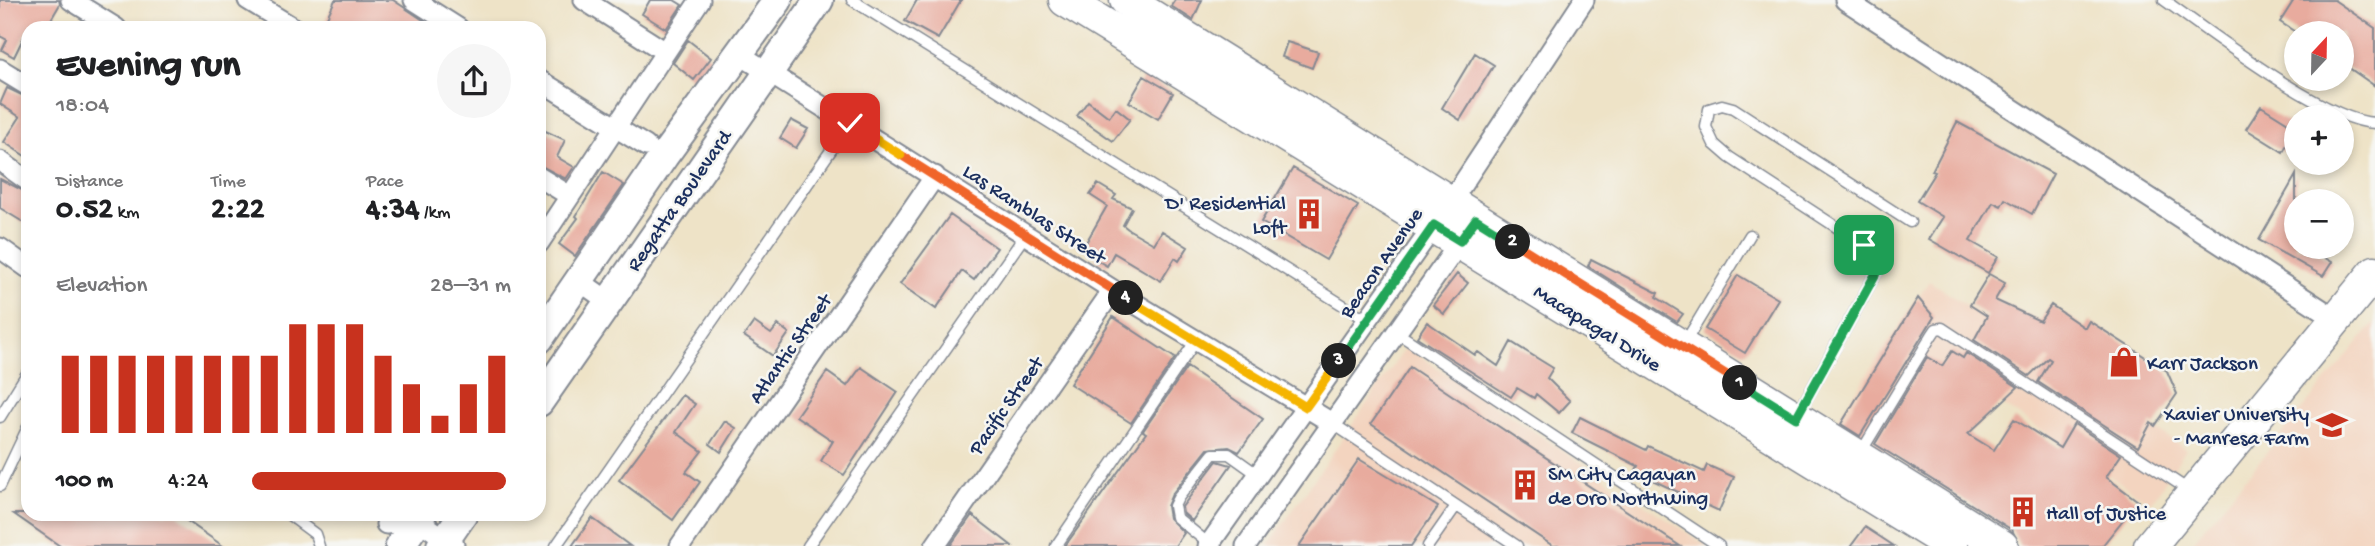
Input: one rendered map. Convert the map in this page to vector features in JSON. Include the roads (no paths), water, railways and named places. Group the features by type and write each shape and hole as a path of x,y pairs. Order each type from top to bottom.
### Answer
{"main road":[{"name":"Macapagal Drive","path":"1065,0 1455,222 1682,347 2002,546"},
{"name":"Macapagal Drive","path":"1126,0 1455,222 1952,546"},
{"path":"2150,546 2375,272"}],"street":[{"path":"71,0 105,21"},
{"path":"248,0 282,21"},
{"path":"414,0 447,21"},
{"path":"584,0 664,51"},
{"path":"546,232 700,0"},
{"name":"Regatta Boulevard","path":"546,328 778,0"},
{"name":"Regatta Boulevard","path":"546,392 818,0"},
{"name":"Beacon Avenue","path":"1246,546 1396,332 1455,222 1584,0"},
{"path":"1844,0 2336,319"},
{"name":"Las Ramblas Street","path":"739,54 1113,290 1332,423"},
{"path":"0,69 21,82"},
{"path":"546,83 646,146"},
{"path":"0,161 21,176"},
{"name":"Atlantic Street","path":"680,546 935,176"},
{"path":"546,181 570,196"},
{"name":"Beacon Avenue","path":"1208,545 1367,320 1455,222"},
{"path":"0,248 21,263"},
{"path":"578,280 608,300"},
{"name":"Pacific Street","path":"935,546 1113,290"},
{"path":"389,533 412,521"},
{"path":"424,521 447,544 459,521"}],"lane":[{"path":"852,0 1367,320"},
{"path":"2164,0 2291,87 2358,123 2375,123"},
{"path":"1796,418 1880,266 1874,254 1864,245 1760,180 1714,144 1706,127 1709,109 1723,105 1745,115 1910,222"},
{"path":"556,546 850,123"},
{"path":"808,546 1026,233"},
{"path":"1682,347 1750,234"},
{"path":"1858,457 1932,335 1942,328 2194,493"},
{"path":"1396,332 1719,546"},
{"path":"1056,546 1197,339"},
{"path":"0,417 21,383"},
{"name":"Las Ramblas Street","path":"1332,423 1517,546"},
{"path":"0,486 21,442"},
{"path":"1208,545 1176,517 1174,506 1178,498 1213,454 1229,454 1257,474"},
{"path":"1428,546 1456,506"},
{"path":"297,521 315,534 319,546"}],"place":[{"name":"D' Residential Loft","path":"1309,214"},
{"name":"Karr Jackson","path":"2124,362"},
{"name":"Xavier University - Manresa Farm","path":"2332,425"},
{"name":"SM City Cagayan de Oro NorthWing","path":"1525,485"},
{"name":"Hall of Justice","path":"2023,512"}]}
